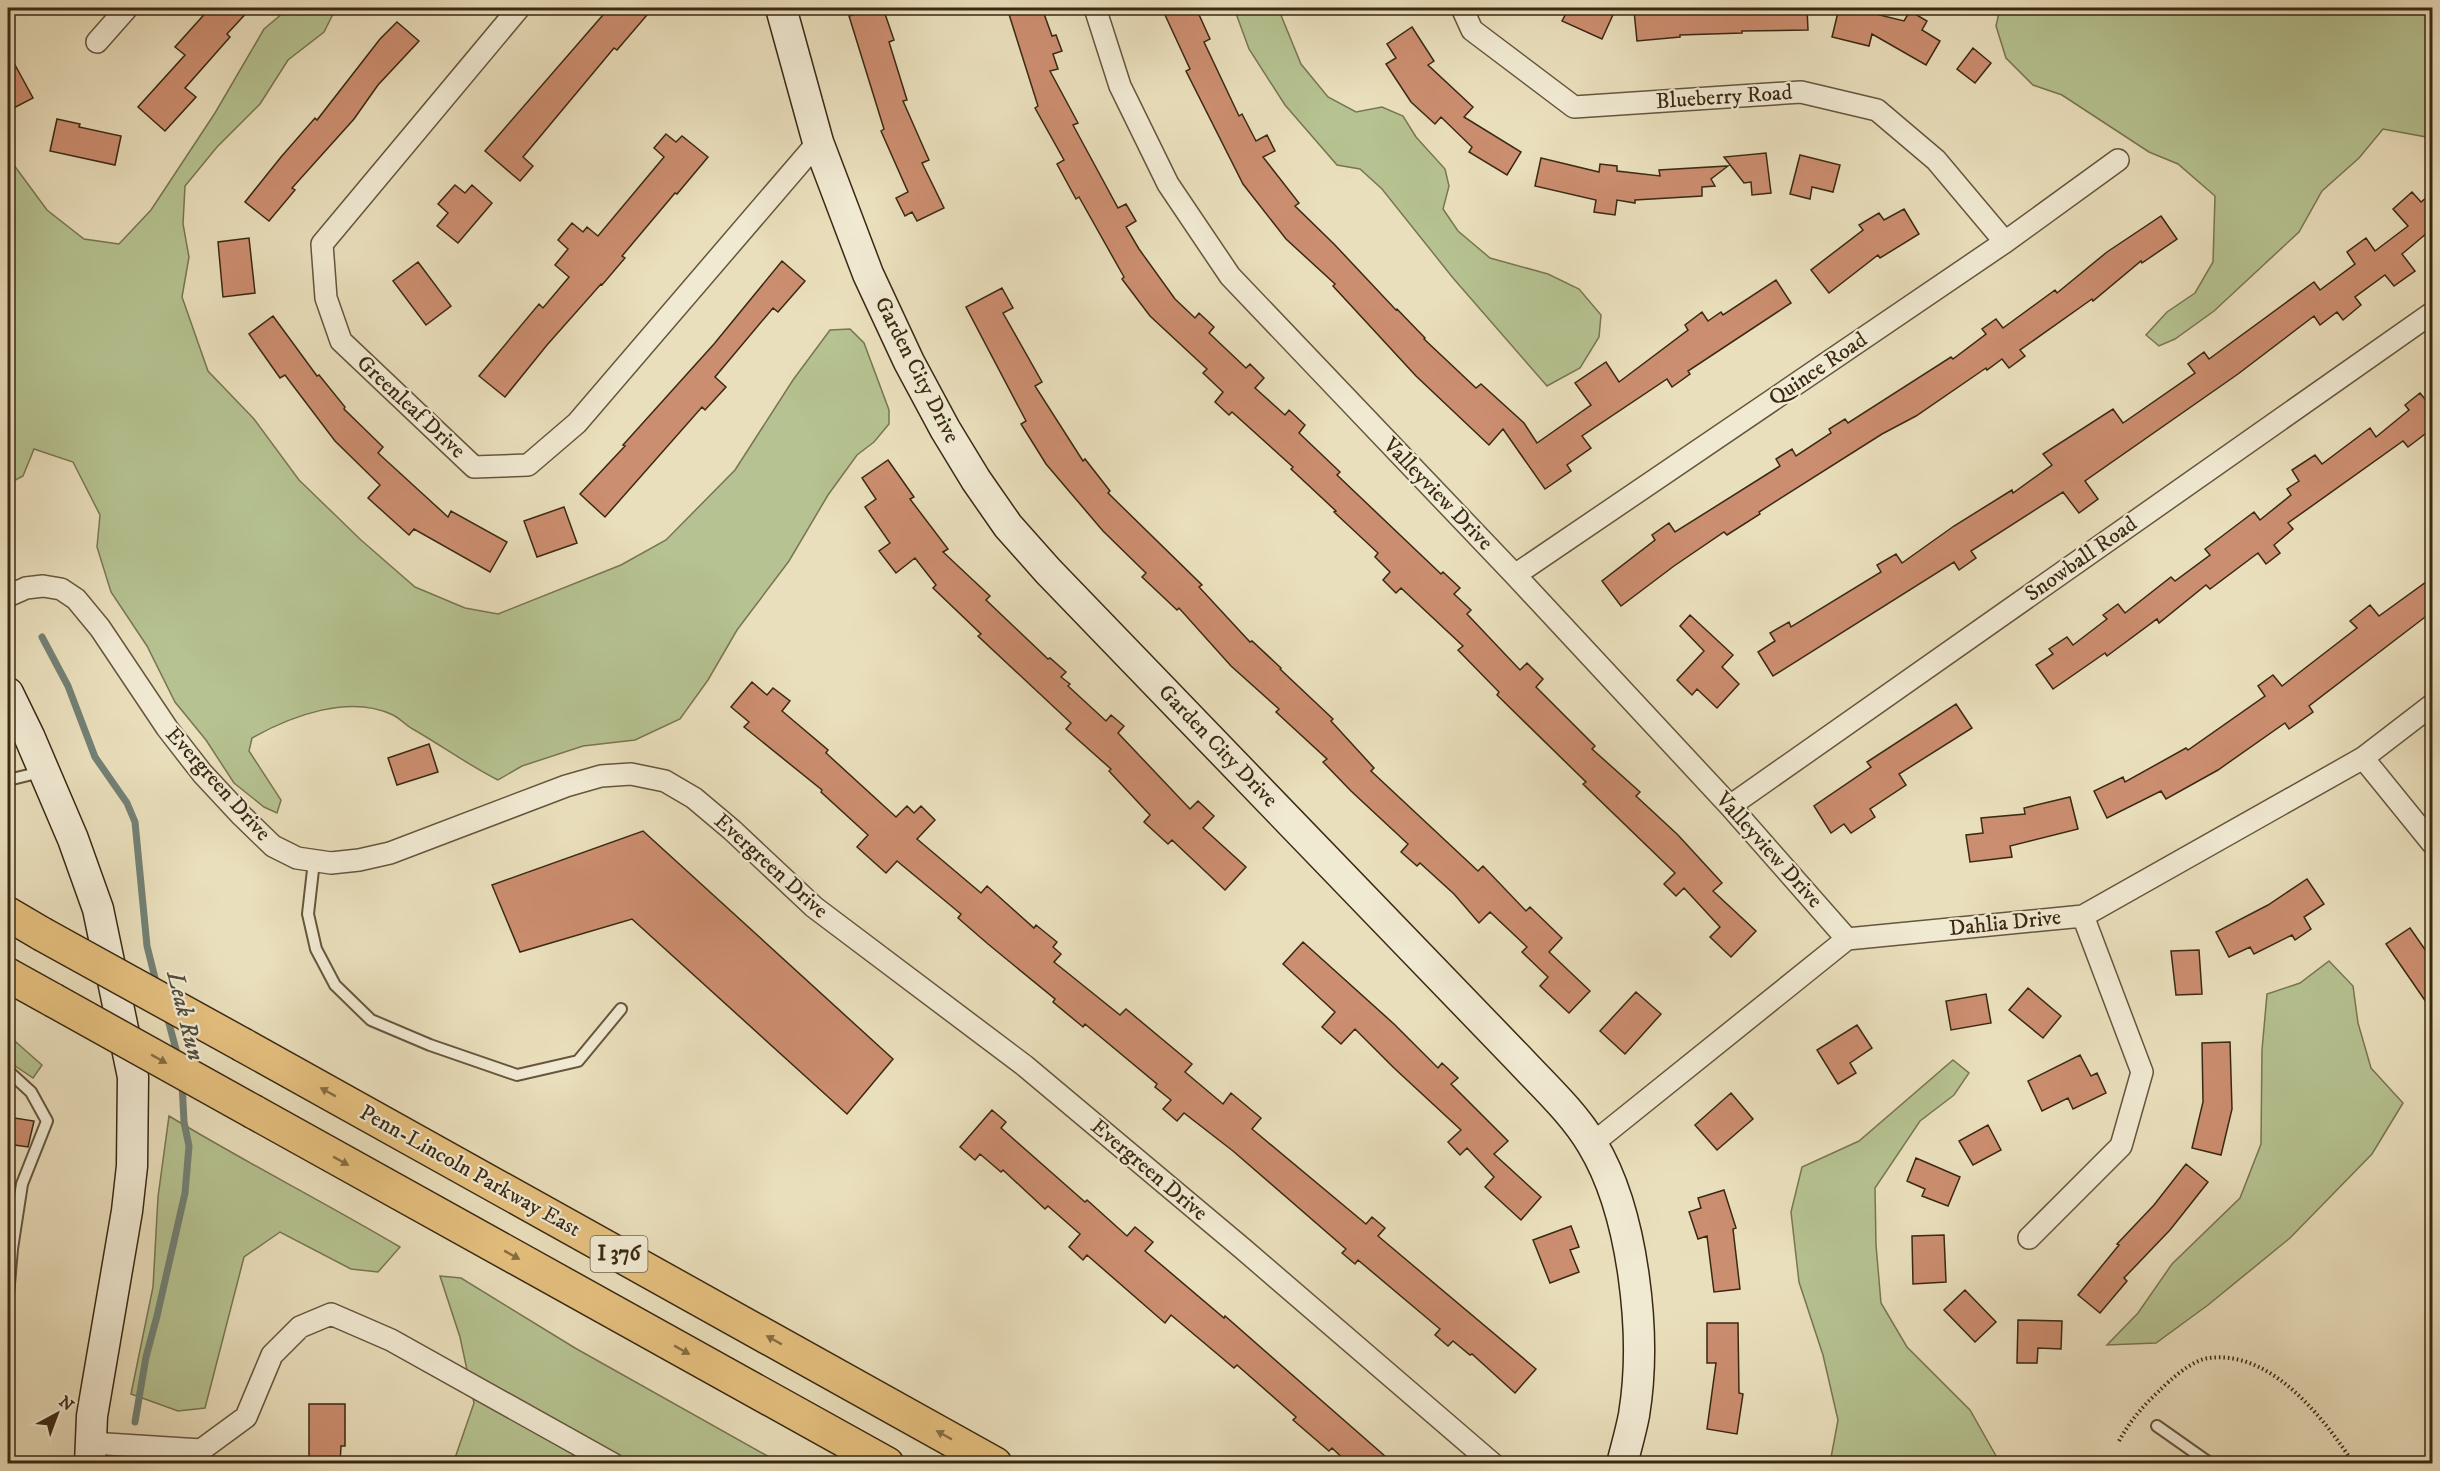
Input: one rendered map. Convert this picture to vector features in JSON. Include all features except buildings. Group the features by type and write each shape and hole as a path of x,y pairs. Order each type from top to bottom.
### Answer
{"highway":[{"name":"Penn-Lincoln Parkway East","path":"8,914 995,1464"},
{"name":"I 376","path":"8,975 886,1464"}],"street":[{"path":"97,42 127,8"},
{"name":"Greenleaf Drive","path":"519,8 322,244 326,298 341,341 474,467 528,465 577,423 819,142"},
{"name":"Garden City Drive","path":"781,8 819,142 868,274 909,362 945,429 1008,526 1048,571 1518,1058 1592,1144 1612,1188 1628,1242 1637,1307 1638,1368 1634,1415 1622,1464"},
{"name":"Valleyview Drive","path":"1095,8 1120,86 1168,184 1230,276 1515,575 1730,806 1846,939"},
{"name":"Blueberry Road","path":"1462,8 1472,30 1574,107 1802,92 1876,110 1936,160 2005,242"},
{"name":"Quince Road","path":"1515,575 2005,242 2118,160"},
{"name":"Snowball Road","path":"1730,806 2433,313"},
{"name":"Evergreen Drive","path":"8,596 26,588 44,586 60,589 76,599 100,628 167,728 202,773 273,846 297,858 331,863 390,853 566,786 601,776 631,774 665,781 694,798 724,823 814,907 1025,1066 1242,1248 1493,1464"},
{"path":"8,693 77,850 98,909 133,1077 131,1177 92,1416 90,1453 201,1450 246,1417 272,1355 300,1327 331,1314 391,1340 614,1464"},
{"name":"Dahlia Drive","path":"1846,939 2083,916 2363,758 2433,705"},
{"path":"2363,758 2433,843"},
{"path":"2029,1238 2121,1146 2142,1072 2083,916"},
{"path":"1592,1144 1846,939"}],"lane":[{"path":"8,780 44,772"},
{"path":"314,861 308,914 316,949 335,985 371,1020 517,1075 578,1061 621,1009"},
{"path":"8,1071 31,1092 47,1121 22,1184 12,1249 8,1296"},
{"path":"2157,1426 2211,1464"}],"path":[{"path":"2119,1441 2143,1406 2174,1376 2206,1358 2238,1358 2264,1368 2306,1402 2338,1439 2354,1464"}],"green space":[{"path":"289,8 336,8 324,32 288,60 260,104 217,147 185,186 183,224 189,257 182,297 208,371 254,419 299,480 361,540 415,587 465,608 498,614 621,565 666,540 735,470 793,380 830,330 850,329 864,343 889,410 889,424 874,442 857,455 828,495 789,561 737,630 708,680 680,719 635,740 583,746 522,766 498,780 393,715 376,709 358,707 321,710 284,722 252,738 249,751 281,800 277,813 264,807 234,783 206,740 175,702 147,646 111,592 97,547 100,515 73,462 34,449 23,476 8,484 8,157 47,210 84,239 119,244 151,210 215,113 264,29"},
{"path":"1234,8 1278,8 1301,64 1328,97 1356,112 1382,107 1403,116 1416,137 1445,169 1449,186 1443,209 1458,231 1490,258 1548,274 1579,289 1601,315 1599,337 1580,368 1547,386 1453,278 1382,189 1360,169 1337,165 1285,105 1249,49"},
{"path":"2000,8 2432,8 2432,138 2383,129 2359,158 2322,191 2299,232 2214,311 2175,339 2159,346 2146,335 2167,312 2195,293 2213,262 2215,196 2178,164 2149,152 2062,95 2033,85 2006,58 1996,26"},
{"path":"2329,961 2353,986 2358,1023 2371,1068 2403,1103 2372,1154 2290,1238 2208,1305 2156,1343 2107,1345 2138,1313 2172,1264 2240,1198 2261,1144 2262,1050 2267,994 2300,983"},
{"path":"8,1035 42,1065 33,1078 8,1061"},
{"path":"1953,1060 1969,1073 1954,1095 1920,1121 1875,1188 1876,1245 1881,1303 1907,1347 1970,1410 2000,1463 1830,1463 1838,1420 1823,1355 1799,1282 1791,1212 1802,1167 1859,1141"},
{"path":"169,1116 400,1247 378,1272 351,1269 280,1232 244,1257 205,1408 178,1411 131,1394 153,1287 158,1197"},
{"path":"440,1276 461,1278 575,1348 780,1463 462,1463 455,1458 474,1403 460,1337"}],"waterway":[{"name":"Leak Run","path":"42,637 68,686 95,757 127,803 135,822 147,946 157,986"},
{"name":"Leak Run","path":"167,1016 178,1057"},
{"name":"Leak Run","path":"135,1422 146,1357 185,1193 189,1146 184,1122 182,1083"}]}
